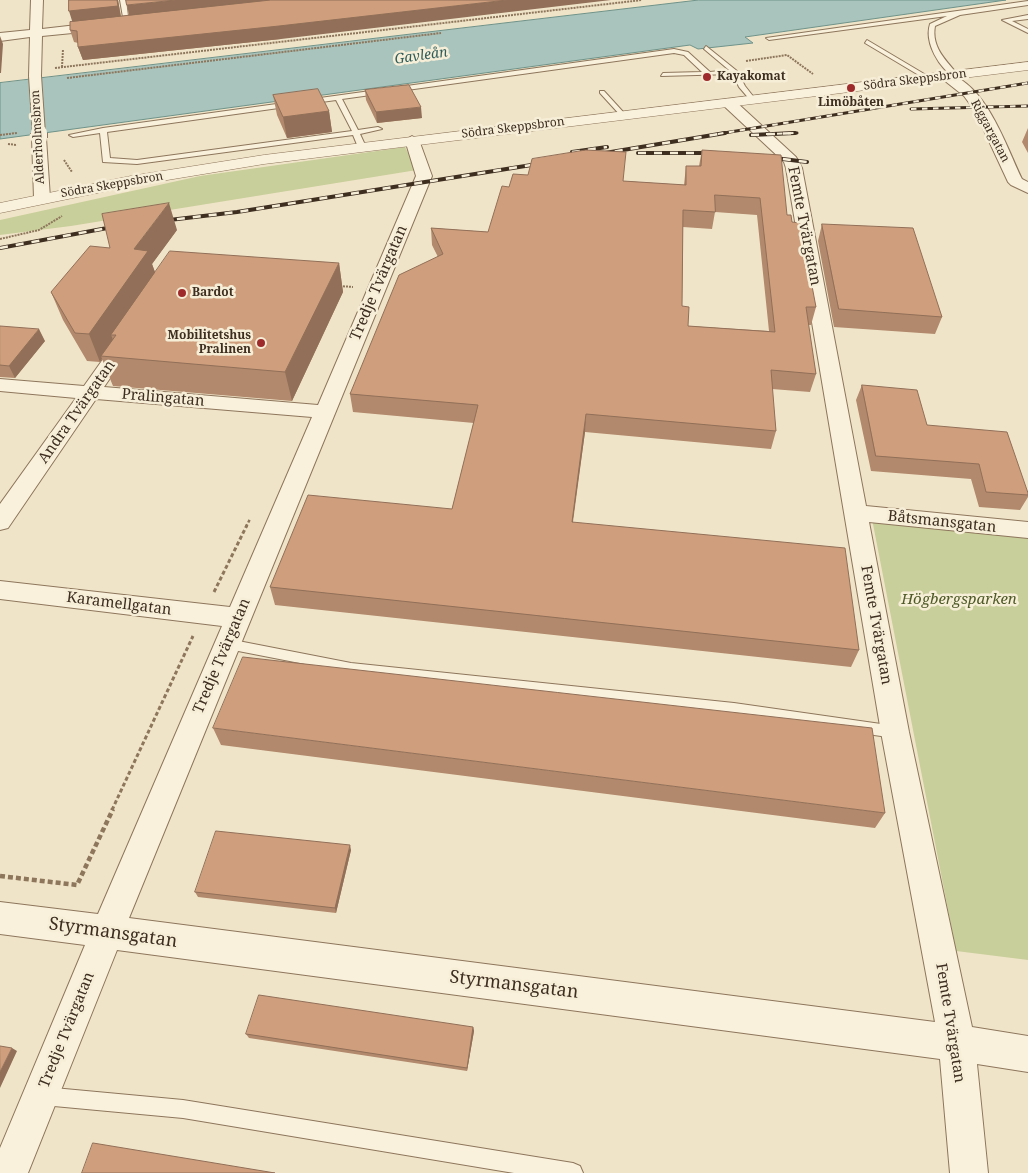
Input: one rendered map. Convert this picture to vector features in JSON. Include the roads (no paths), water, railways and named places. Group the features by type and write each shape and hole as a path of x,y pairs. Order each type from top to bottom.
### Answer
{"street":[{"name":"Alderholmsbron","path":"37,0 35,76 42,198"},
{"path":"0,37 132,23"},
{"name":"Södra Skeppsbron","path":"0,208 42,198 359,140 412,140 1028,66"},
{"name":"Riggargatan","path":"951,76 969,93 982,110 1016,182 1028,188"},
{"name":"Femte Tvärgatan","path":"741,101 791,160 895,732 957,1043 969,1173"},
{"name":"Tredje Tvärgatan","path":"9,1173 107,932 424,176 412,140"},
{"name":"Andra Tvärgatan","path":"0,522 133,330"},
{"name":"Pralingatan","path":"0,385 325,412"},
{"name":"Båtsmansgatan","path":"856,513 1028,530"},
{"name":"Karamellgatan","path":"0,590 239,618"},
{"name":"Styrmansgatan","path":"0,918 957,1043 1028,1054"}],"lane":[{"path":"123,0 132,23"},
{"path":"769,38 1028,3"},
{"path":"951,76 935,50 929,35 932,25 959,13"},
{"path":"1028,17 1005,20 1028,31"},
{"path":"867,42 928,79"},
{"path":"706,48 735,72 742,87 741,101"},
{"path":"72,135 674,50 686,53 708,74"},
{"path":"716,64 724,63"},
{"path":"701,67 709,66"},
{"path":"663,75 735,72"},
{"path":"602,92 623,115"},
{"path":"338,98 359,140"},
{"path":"103,130 106,160 137,162 359,140 378,129"},
{"path":"228,644 351,668 734,709 895,732"},
{"path":"41,1095 183,1109 573,1173"}],"water":[{"name":"Gavleån","path":"699,0 1006,0 745,37 753,43 698,49 690,45 0,139 0,83"}],"railway":[{"path":"718,134 1028,83"},
{"path":"911,109 1028,106"},
{"path":"599,154 725,133"},
{"path":"751,135 790,133"},
{"path":"766,134 790,133"},
{"path":"790,133 795,133"},
{"path":"790,133 797,133"},
{"path":"572,152 607,147"},
{"path":"638,153 715,153"},
{"path":"767,157 807,162"},
{"path":"161,221 237,212 544,163"},
{"path":"0,248 118,226"}],"place":[{"name":"Kayakomat","path":"707,77"},
{"name":"Limöbåten","path":"851,88"},
{"name":"Bardot","path":"182,293"},
{"name":"Mobilitetshus Pralinen","path":"261,343"}],"park label":[{"name":"Högbergsparken","path":"959,600"}]}
